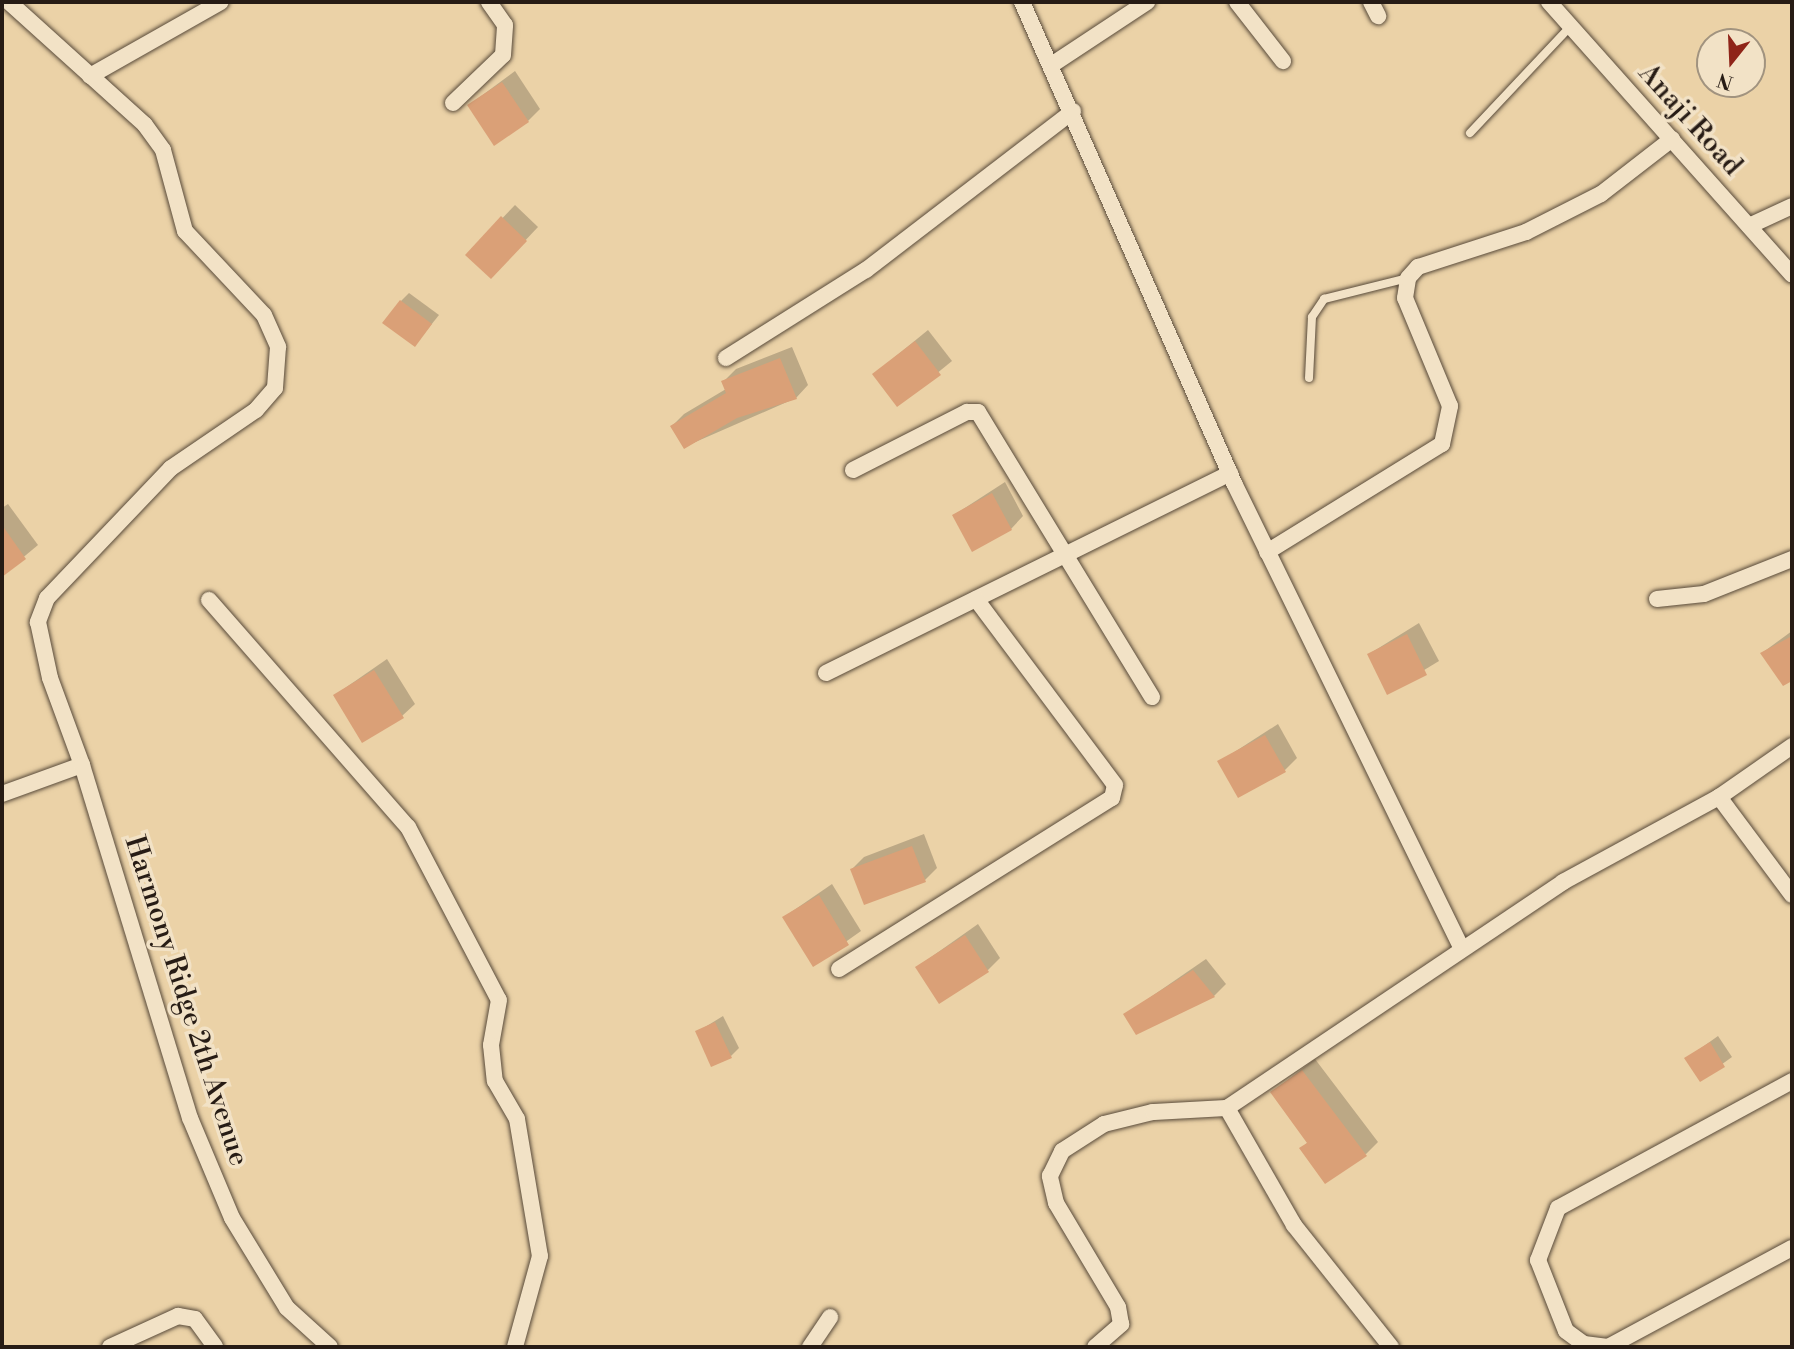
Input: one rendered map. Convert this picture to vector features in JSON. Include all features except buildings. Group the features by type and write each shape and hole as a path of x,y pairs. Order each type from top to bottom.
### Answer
{"street":[{"name":"Harmony Ridge 2th Avenue","path":"9,2 90,76 163,150 186,231 264,315 278,347 275,388 256,410 171,468 47,598 40,633 190,1118 232,1218 287,1308 330,1347"},
{"path":"90,76 221,2"},
{"path":"453,103 503,55 505,25 489,2"},
{"path":"1022,2 1053,64 1230,473 1462,948"},
{"path":"1053,64 1147,2"},
{"path":"1237,2 1283,61"},
{"name":"Anaji Road","path":"1549,2 1792,275"},
{"path":"726,358 866,270 1073,111"},
{"path":"1267,552 1442,444 1450,406 1405,298 1408,278 1418,267 1526,232 1601,194 1672,139"},
{"path":"1749,226 1792,206"},
{"path":"853,470 968,412 978,412 1061,556 1152,698"},
{"path":"826,673 1230,473"},
{"path":"1657,599 1704,594 1792,559"},
{"path":"839,969 1112,798 1115,785 976,598"},
{"path":"209,600 408,827 499,1000 491,1045 495,1081 521,1131 540,1256 516,1347"},
{"path":"1095,1347 1110,1340 1120,1316 1056,1203 1050,1175 1062,1151 1104,1124 1153,1112 1227,1108 1563,882 1719,797 1792,746"},
{"path":"2,794 82,765"},
{"path":"1719,797 1792,895"},
{"path":"1792,1082 1558,1208 1538,1260 1566,1331 1584,1344 1608,1347 1792,1248"},
{"path":"1227,1108 1294,1225 1391,1347"},
{"path":"110,1347 177,1316 195,1319 215,1347"},
{"path":"810,1347 830,1317"}],"lane":[{"path":"1470,133 1571,26"},
{"path":"1309,378 1312,317 1324,299 1408,278"}]}
